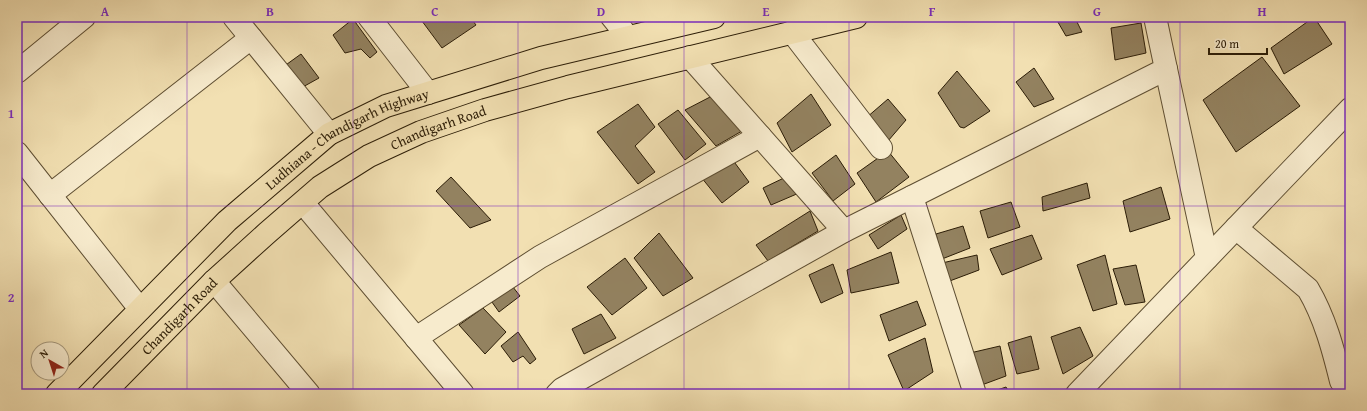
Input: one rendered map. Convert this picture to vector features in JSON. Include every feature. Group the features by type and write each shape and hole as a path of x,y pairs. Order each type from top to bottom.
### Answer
{"main road":[{"name":"Ludhiana - Chandigarh Highway","path":"57,394 227,221 329,134 386,106 541,58 714,17"},
{"name":"Chandigarh Road","path":"110,391 214,281 320,187 369,156 421,132 485,110 568,87 856,17"}],"street":[{"path":"17,72 84,17"},
{"path":"234,17 329,134"},
{"path":"369,17 428,93"},
{"path":"612,17 628,38"},
{"path":"1155,17 1207,258"},
{"path":"792,32 881,148"},
{"path":"50,195 251,38"},
{"path":"690,57 844,231"},
{"path":"557,394 562,389 844,231 1166,70"},
{"path":"1077,394 1095,386 1207,258 1350,109"},
{"path":"416,338 540,257 760,136"},
{"path":"17,154 140,308"},
{"path":"912,197 974,394"},
{"path":"303,203 463,394"},
{"path":"1236,228 1308,289 1330,337 1342,381"},
{"path":"214,281 309,394"}],"building":[{"path":"419,17 470,17 476,25 442,48"},
{"path":"1055,17 1088,18 1077,22 1082,32 1066,36"},
{"path":"1314,17 1332,44 1284,74 1271,48"},
{"path":"353,19 377,52 370,58 361,49 345,53 333,35"},
{"path":"1141,23 1146,53 1115,60 1111,28"},
{"path":"301,54 319,78 301,88 283,67"},
{"path":"1262,57 1300,106 1236,152 1203,100"},
{"path":"1034,68 1054,99 1034,107 1016,82"},
{"path":"957,71 990,111 964,128 960,127 938,93"},
{"path":"811,94 831,125 792,152 777,123"},
{"path":"712,96 742,131 716,146 685,110"},
{"path":"888,99 906,120 888,141 866,118"},
{"path":"638,104 655,127 635,146 655,172 638,184 597,132"},
{"path":"678,110 706,144 685,160 658,124"},
{"path":"888,151 909,177 876,202 857,173"},
{"path":"836,155 855,184 833,201 812,173"},
{"path":"732,159 749,182 722,203 701,177"},
{"path":"788,176 799,193 771,205 763,188"},
{"path":"451,177 491,220 470,228 436,191"},
{"path":"1087,183 1090,198 1043,211 1042,197"},
{"path":"1161,187 1170,219 1130,232 1123,201"},
{"path":"1011,202 1020,227 988,238 980,211"},
{"path":"810,211 818,231 768,261 756,245"},
{"path":"901,215 907,229 878,249 869,235"},
{"path":"963,226 970,248 942,259 936,234"},
{"path":"659,233 693,278 663,296 634,258"},
{"path":"1032,235 1042,259 1002,275 990,249"},
{"path":"891,252 899,283 851,293 847,270"},
{"path":"977,255 979,270 947,282 942,263"},
{"path":"1105,255 1117,304 1093,311 1077,265"},
{"path":"625,258 647,288 612,315 587,287"},
{"path":"833,264 843,293 821,303 809,275"},
{"path":"1136,265 1145,302 1125,305 1113,269"},
{"path":"509,282 520,296 499,312 487,295"},
{"path":"917,301 926,325 889,341 880,315"},
{"path":"483,308 506,332 485,354 459,325"},
{"path":"601,314 616,338 584,354 572,329"},
{"path":"1080,327 1093,356 1063,374 1051,337"},
{"path":"518,332 536,359 530,364 523,356 513,362 501,346"},
{"path":"1031,336 1039,369 1017,374 1008,343"},
{"path":"925,338 933,372 904,391 888,355"},
{"path":"1000,346 1006,376 979,386 970,353"},
{"path":"1006,387 1010,394 986,394"}]}
